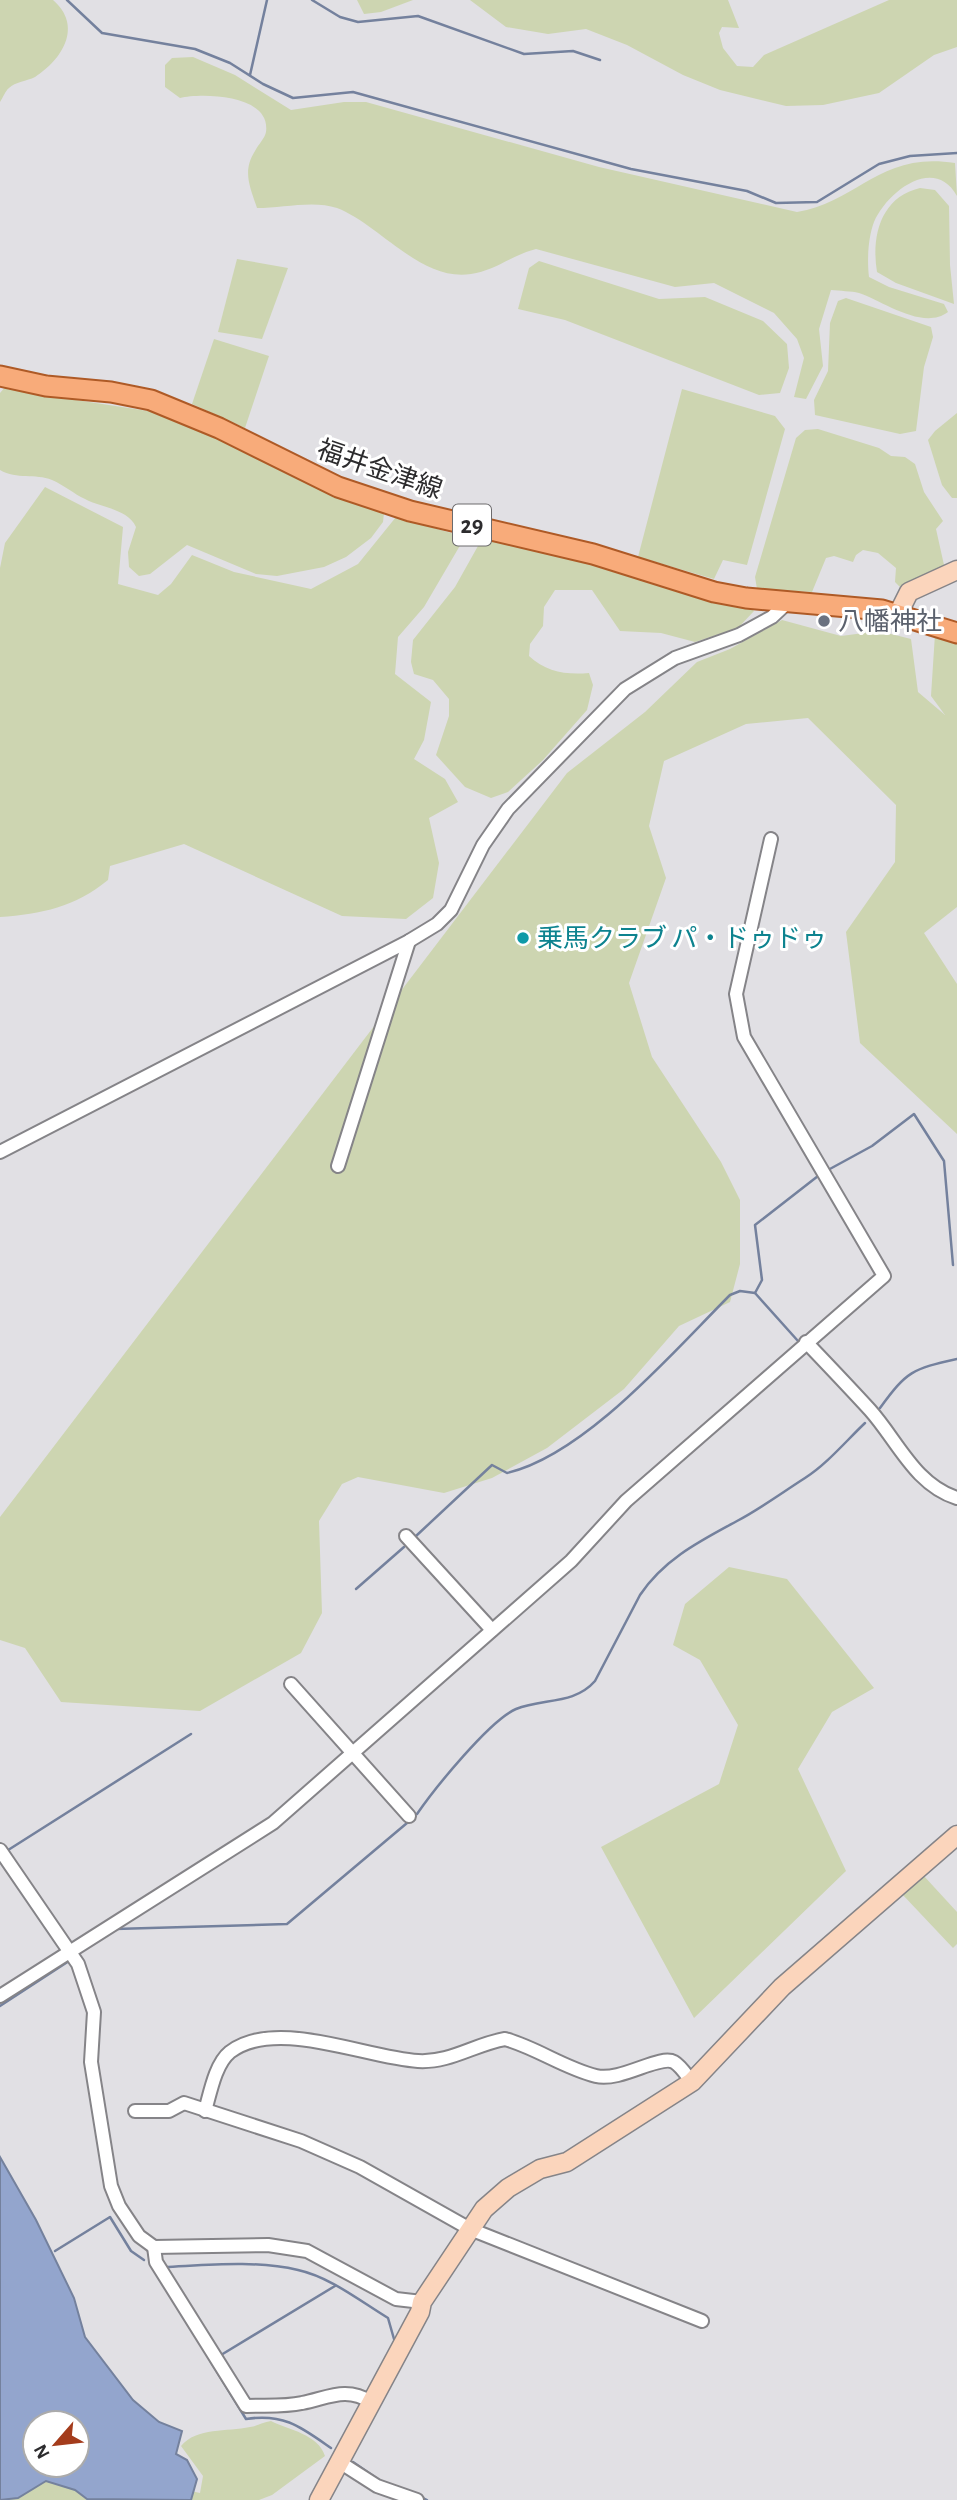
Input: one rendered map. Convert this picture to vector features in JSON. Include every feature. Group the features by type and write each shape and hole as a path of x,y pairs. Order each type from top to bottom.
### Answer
{"main road":[{"name":"福井金津線","path":"0,376 46,386 111,391 151,400 362,496 440,519 593,554 714,592 898,614 957,633"}],"street":[{"path":"898,614 909,592 957,570"},
{"path":"0,1152 409,941 437,923 451,910 483,845 508,809 625,690 675,658 739,635 772,617 788,602"},
{"path":"0,1996 273,1822 590,1543 626,1501 884,1276 744,1037 736,994 771,839"},
{"path":"338,1166 409,941"},
{"path":"806,1342 872,1412 923,1478 945,1494 957,1498"},
{"path":"406,1536 492,1630"},
{"path":"291,1684 351,1754 409,1815"},
{"path":"318,2500 341,2463 420,2312 422,2302 484,2209 508,2188 540,2169 567,2162 692,2082 782,1987 957,1835"},
{"path":"0,1850 78,1964 94,2012 91,2062 111,2186 119,2206 139,2236 154,2247 268,2245 307,2251 396,2299 422,2302"},
{"path":"205,2111 221,2065 229,2053 248,2043 269,2039 345,2046 418,2061 445,2061 491,2041 505,2039 594,2076 610,2078 626,2075 664,2060 673,2061 692,2082"},
{"path":"135,2111 169,2112 184,2103 301,2141 360,2167 470,2228 702,2321"},
{"path":"154,2247 156,2262 246,2406 300,2404 340,2392 349,2392 371,2402"},
{"path":"341,2463 377,2486 417,2500"}],"green space":[{"path":"0,0 53,0 67,20 68,31 66,42 54,61 35,77 12,86 0,102"},
{"path":"357,0 413,0 381,12 364,14"},
{"path":"470,0 728,0 739,28 722,27 719,33 723,48 737,66 753,67 764,55 889,0 957,0 957,47 934,55 879,93 823,105 786,106 720,90 683,75 627,45 586,29 548,34 506,27"},
{"path":"193,57 235,75 291,110 344,102 366,102 599,167 797,212 818,207 871,179 907,164 929,161 955,163 957,196 947,184 936,179 924,178 900,190 880,211 874,222 868,256 869,277 889,287 944,304 948,312 938,317 915,316 859,293 831,290 819,329 823,366 806,399 794,397 804,358 797,339 774,313 714,283 675,287 536,249 480,272 453,274 418,261 369,226 337,208 308,204 257,208 248,172 251,158 266,132 265,119 247,103 218,97 180,98 165,87 165,65 172,58"},
{"path":"920,188 935,190 949,206 954,304 896,283 877,272 876,245 882,220 896,200"},
{"path":"237,259 288,268 262,339 218,332"},
{"path":"539,261 659,299 705,297 763,321 787,344 789,368 780,393 759,395 565,320 518,309 529,268"},
{"path":"846,298 931,327 933,337 924,367 916,431 900,434 815,415 814,400 828,371 830,323 838,301"},
{"path":"214,339 269,356 245,428 192,404"},
{"path":"6,386 50,396 161,413 211,432 340,498 384,513 383,522 371,538 346,557 324,567 277,576 256,574 187,545 150,574 139,576 129,567 128,552 136,527 127,516 85,499 52,480 13,475 0,470 0,393"},
{"path":"682,389 775,416 785,429 747,565 723,560 714,579 638,557"},
{"path":"957,413 957,498 952,498 942,485 928,440"},
{"path":"818,429 879,448 891,456 905,457 915,464 924,492 943,521 936,529 944,565 900,587 895,582 896,568 878,553 863,550 856,555 853,562 834,556 826,558 812,592 757,589 755,577 796,438 805,430"},
{"path":"45,487 123,527 118,584 158,595 171,584 192,555 234,572 311,589 358,564 396,517 465,537 424,607 398,637 395,674 431,702 424,740 414,759 445,779 458,802 429,818 439,863 433,898 406,919 342,916 184,844 110,866 108,880 70,903 30,914 0,917 0,568 5,543"},
{"path":"483,537 558,552 748,605 754,611 738,628 695,642 661,633 620,631 592,590 555,590 544,607 543,626 530,644 529,656 542,666 557,671 589,673 593,685 587,710 543,760 508,792 491,798 465,787 436,755 449,716 449,699 433,680 414,674 411,662 413,640 455,587"},
{"path":"782,620 841,636 879,631 911,639 918,692 945,715 931,696 935,634 957,641 957,907 924,933 957,984 957,1134 860,1043 846,932 895,862 896,805 808,718 746,724 664,761 649,826 666,878 629,983 652,1057 721,1162 740,1200 740,1264 730,1302 679,1326 624,1389 547,1448 492,1478 444,1493 358,1477 342,1484 319,1521 322,1613 301,1653 200,1711 61,1702 25,1648 0,1640 0,1517 567,773 645,712 697,662 730,649"},
{"path":"729,1567 787,1579 874,1688 832,1712 798,1769 846,1871 694,2018 601,1847 719,1784 738,1725 700,1660 673,1645 685,1604"},
{"path":"923,1875 957,1912 957,1944 953,1948 902,1894"},
{"path":"271,2421 310,2438 325,2456 272,2495 259,2500 0,2500 21,2479 91,2479 91,2469 200,2493 203,2476 181,2446 204,2433"}],"water":[{"path":"0,2157 36,2220 74,2298 85,2337 133,2400 159,2422 182,2431 176,2454 187,2460 197,2479 191,2500 87,2499 75,2490 46,2481 18,2498 0,2500"}],"waterway":[{"path":"67,0 102,33 195,49 230,63 263,84 293,98 353,92 631,169 747,191 776,203 817,202 879,164 910,156 957,153"},
{"path":"250,75 267,0"},
{"path":"312,0 340,17 358,22 418,16 524,54 573,51 600,60"},
{"path":"828,1170 872,1146 914,1114 944,1161 953,1265"},
{"path":"416,1536 492,1465 507,1473 537,1462 597,1424 655,1371 730,1295 740,1291 755,1293 762,1280 755,1225 818,1176"},
{"path":"755,1293 798,1341"},
{"path":"880,1408 897,1386 912,1373 957,1359"},
{"path":"417,1814 463,1756 505,1716 516,1709 568,1698 587,1689 595,1681 640,1595 671,1561 763,1506 813,1472 865,1423"},
{"path":"356,1589 404,1547"},
{"path":"5,1852 191,1734"},
{"path":"115,1929 287,1924 407,1823"},
{"path":"0,2006 69,1961"},
{"path":"55,2251 110,2217 131,2251 144,2260"},
{"path":"164,2267 248,2264 310,2273 344,2290 388,2318 394,2339"},
{"path":"221,2355 335,2286"},
{"path":"211,2362 246,2419 271,2418 292,2423 331,2448"},
{"path":"353,2462 382,2482"},
{"path":"421,2497 427,2500"}],"place":[{"name":"八幡神社","path":"824,621"},
{"name":"乗馬クラブ パ・ドゥドゥ","path":"523,938"}]}
